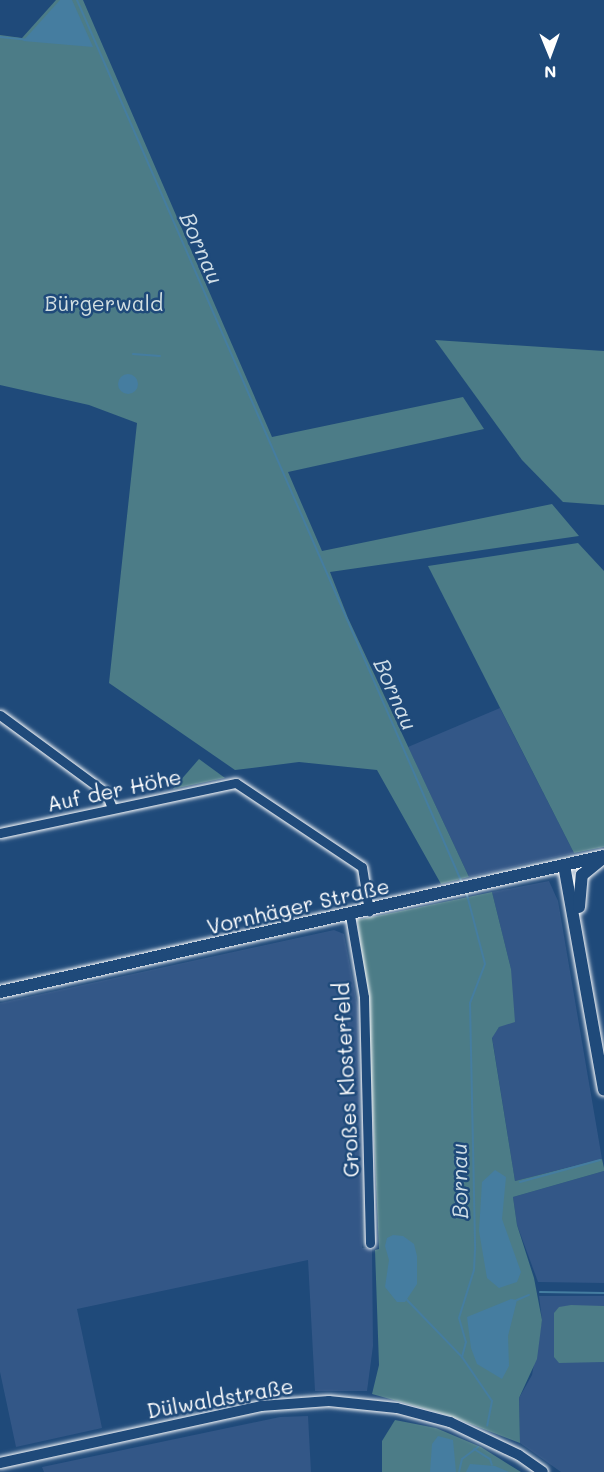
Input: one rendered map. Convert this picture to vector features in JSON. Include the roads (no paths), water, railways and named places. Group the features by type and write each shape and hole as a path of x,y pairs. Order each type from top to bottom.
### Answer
{"main road":[{"name":"Vornhäger Straße","path":"0,992 604,857"},
{"path":"578,926 580,881 591,864 604,857"},
{"path":"564,865 578,926 604,1089"}],"street":[{"path":"0,715 106,793 112,808"},
{"name":"Auf der Höhe","path":"0,833 236,783 362,867 369,911"},
{"name":"Großes Klosterfeld","path":"350,915 364,997 370,1243"},
{"name":"Dülwaldstraße","path":"0,1463 261,1406 329,1401 397,1408 450,1422 519,1455 543,1472"}],"waterway":[{"name":"Bornau","path":"77,0 462,883"},
{"path":"0,37 27,40"},
{"path":"133,354 160,356"},
{"name":"Bornau","path":"466,891 485,964 470,1003 475,1250 474,1270 459,1318 466,1342 462,1357 492,1401 487,1426"},
{"path":"520,1182 600,1160"},
{"path":"540,1292 604,1293"},
{"path":"517,1300 529,1295"},
{"path":"407,1300 461,1356"},
{"name":"Bornau","path":"459,1472 462,1459 478,1447"},
{"path":"474,1449 490,1459 492,1465"}],"park label":[{"name":"Bürgerwald","path":"104,303"}]}
